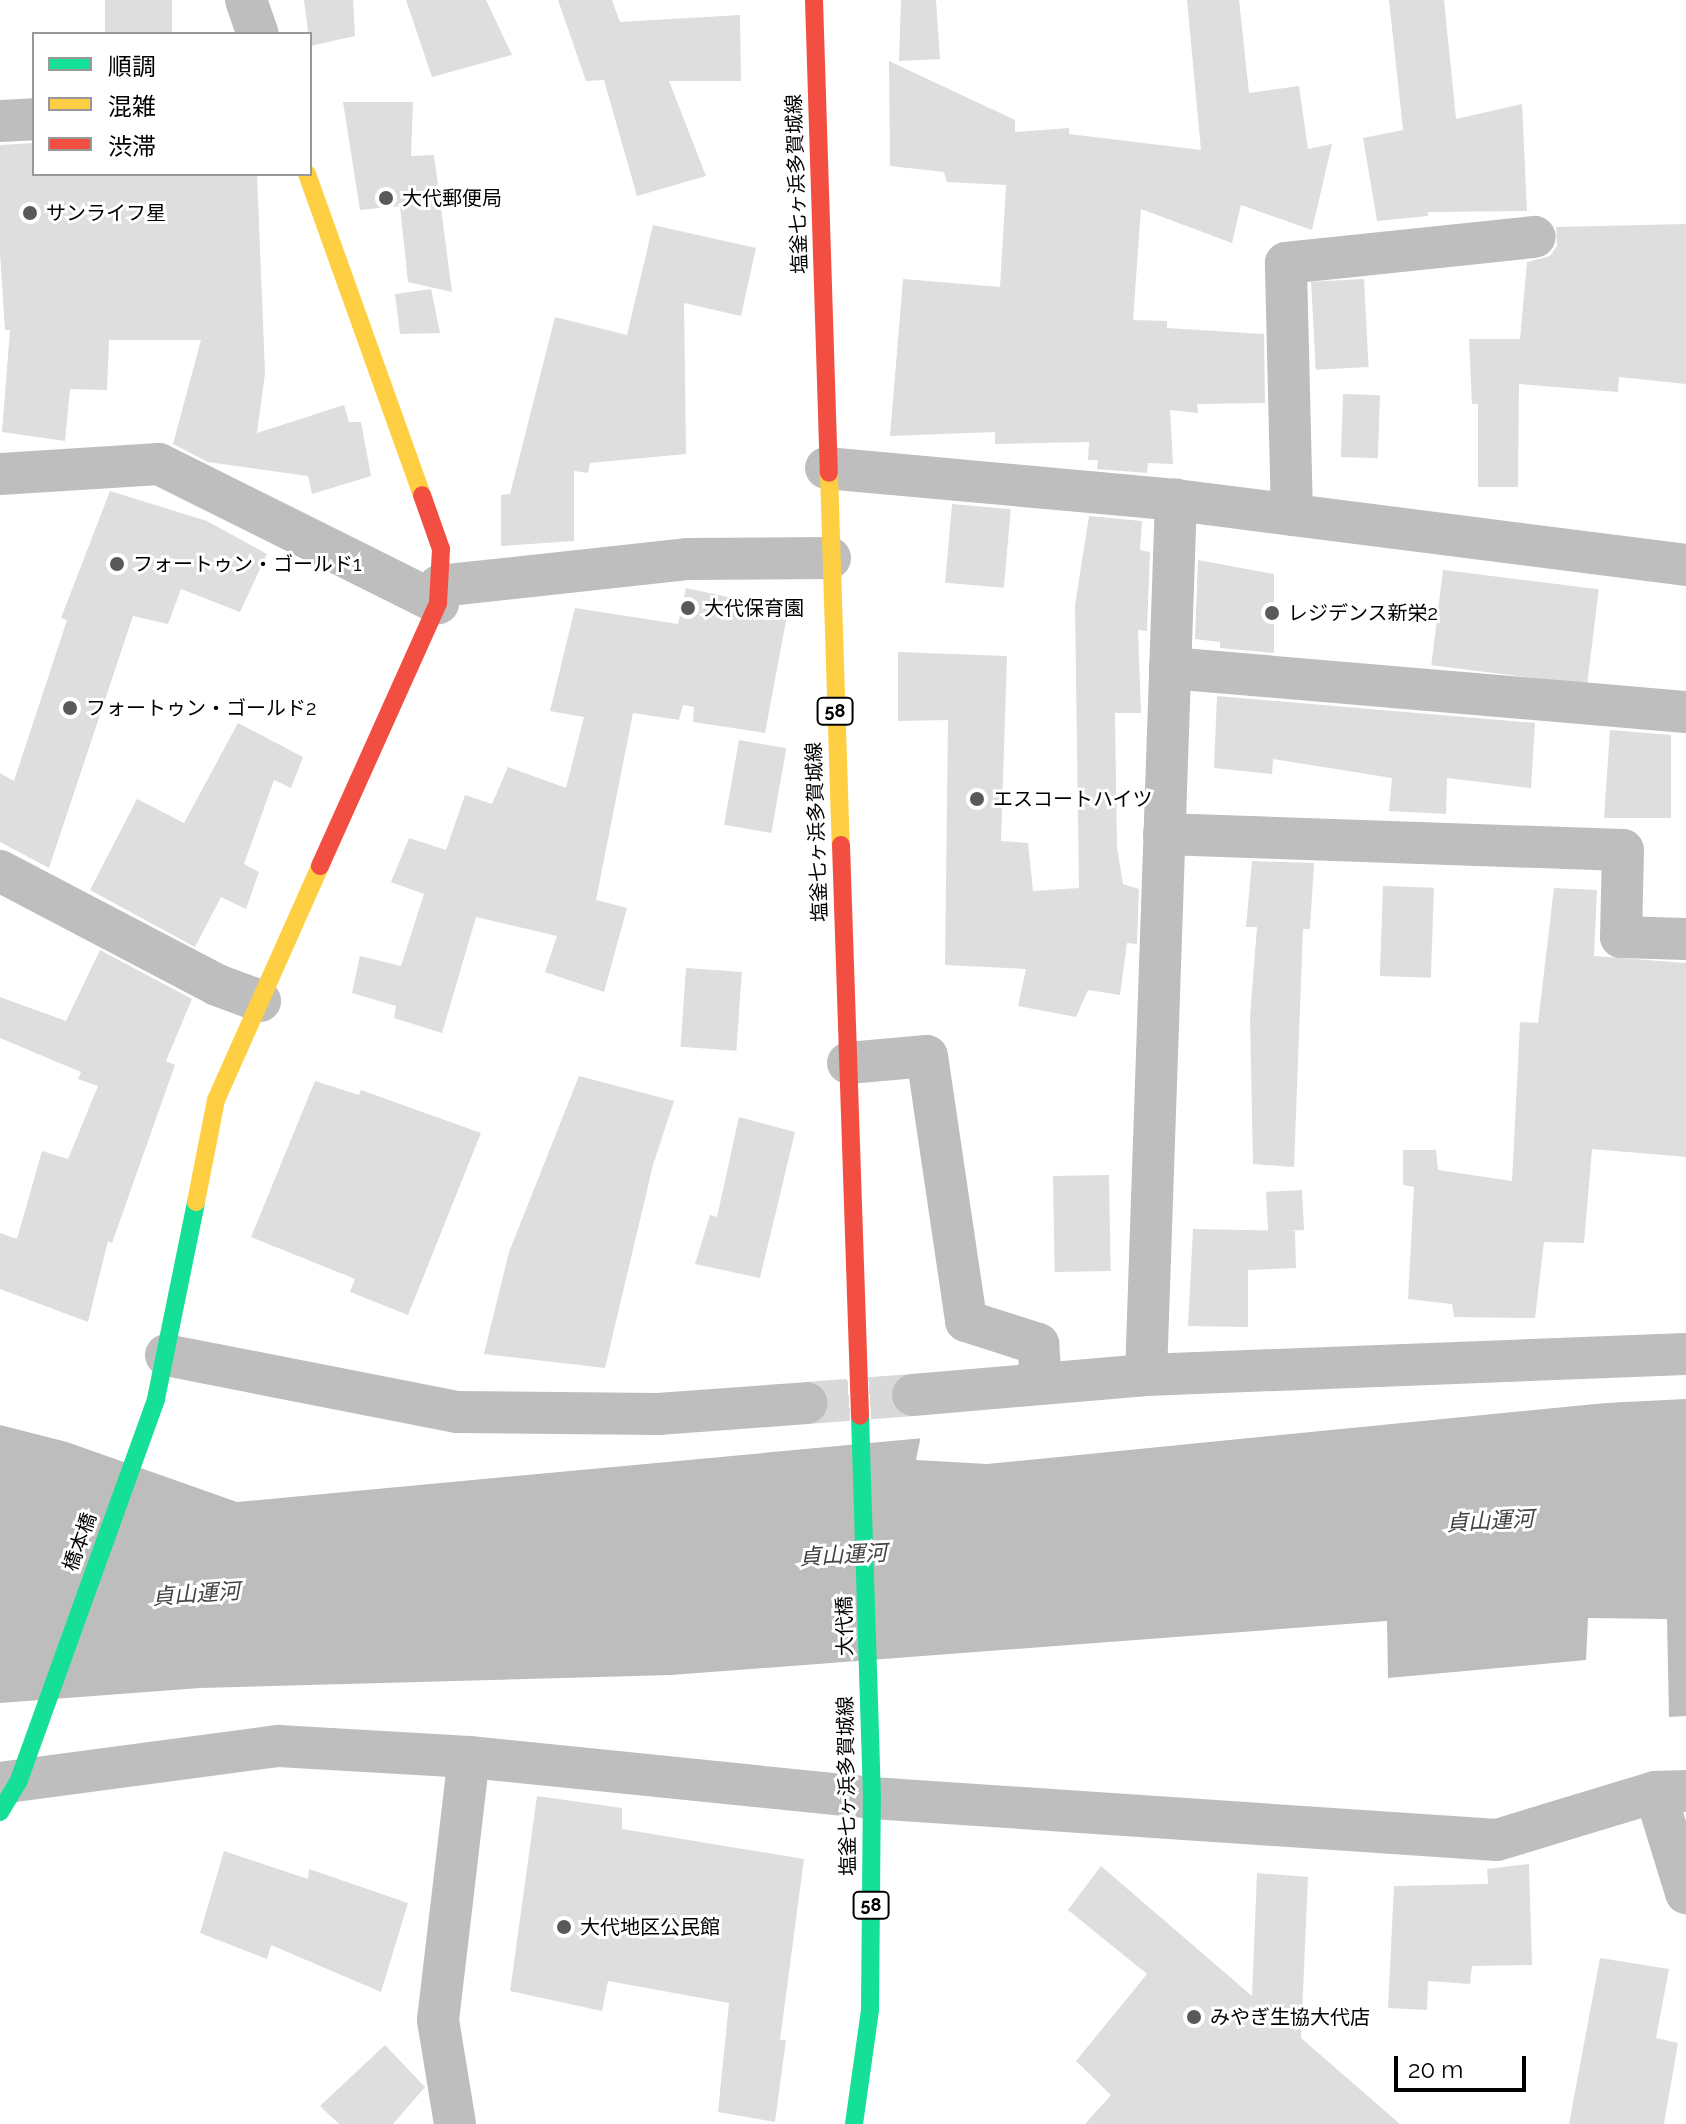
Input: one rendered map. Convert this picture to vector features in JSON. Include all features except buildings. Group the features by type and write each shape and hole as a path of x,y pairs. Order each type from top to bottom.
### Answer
{"main road":[{"name":"塩釜七ヶ浜多賀城線","path":"814,0 826,468 862,1422"},
{"path":"308,176 441,549 439,594"},
{"name":"橋本橋","path":"6,1791 46,1701 156,1399 216,1100 439,594"},
{"name":"大代橋","path":"862,1422 868,1685"},
{"name":"塩釜七ヶ浜多賀城線","path":"854,2124 870,2010 872,1798 868,1685"}],"street":[{"path":"246,0 257,32"},
{"path":"0,121 32,119"},
{"path":"1292,515 1286,263 1535,237"},
{"path":"0,474 159,464 439,594 687,559 830,558"},
{"path":"826,468 1176,500 1686,565"},
{"path":"1146,1375 1176,500"},
{"path":"1170,668 1686,712"},
{"path":"1164,834 1623,850 1621,937 1686,939"},
{"path":"0,871 217,985 260,1001"},
{"path":"848,1063 927,1056 966,1321 1038,1344 1041,1382"},
{"path":"913,1395 1146,1375 1686,1354"},
{"path":"166,1355 457,1412 658,1414 807,1403"},
{"path":"6,1791 279,1746 469,1757 872,1798 1497,1840 1670,1792 1686,1893"},
{"path":"443,2115 438,2020 469,1757"}],"water":[{"name":"貞山運河","path":"1686,1399 1686,1716 1669,1717 1667,1619 1588,1618 1586,1660 1388,1678 1387,1621 671,1675 200,1688 0,1703 0,1425 67,1442 237,1502 967,1434"}],"pier":[{"path":"1686,1395 987,1464 916,1460 921,1435 967,1430"}],"tunnel":[{"path":"807,1403 913,1395"}],"traffic: fast":[{"path":"0,1812 19,1780 156,1399 196,1202"},
{"path":"854,2124 870,2010 872,1798 860,1416"}],"traffic: slow":[{"path":"308,176 422,495"},
{"path":"829,473 841,845"},
{"path":"196,1202 216,1100 320,866"}],"traffic: jam":[{"path":"814,0 829,473"},
{"path":"320,866 438,603 441,549 422,495"},
{"path":"841,845 860,1416"}],"place":[{"name":"大代郵便局","path":"386,198"},
{"name":"サンライフ星","path":"30,213"},
{"name":"フォートゥン・ゴールド1","path":"117,564"},
{"name":"大代保育園","path":"688,608"},
{"name":"レジデンス新栄2","path":"1272,613"},
{"name":"フォートゥン・ゴールド2","path":"70,708"},
{"name":"エスコートハイツ","path":"977,799"},
{"name":"大代地区公民館","path":"564,1927"},
{"name":"みやぎ生協大代店","path":"1194,2017"}]}
